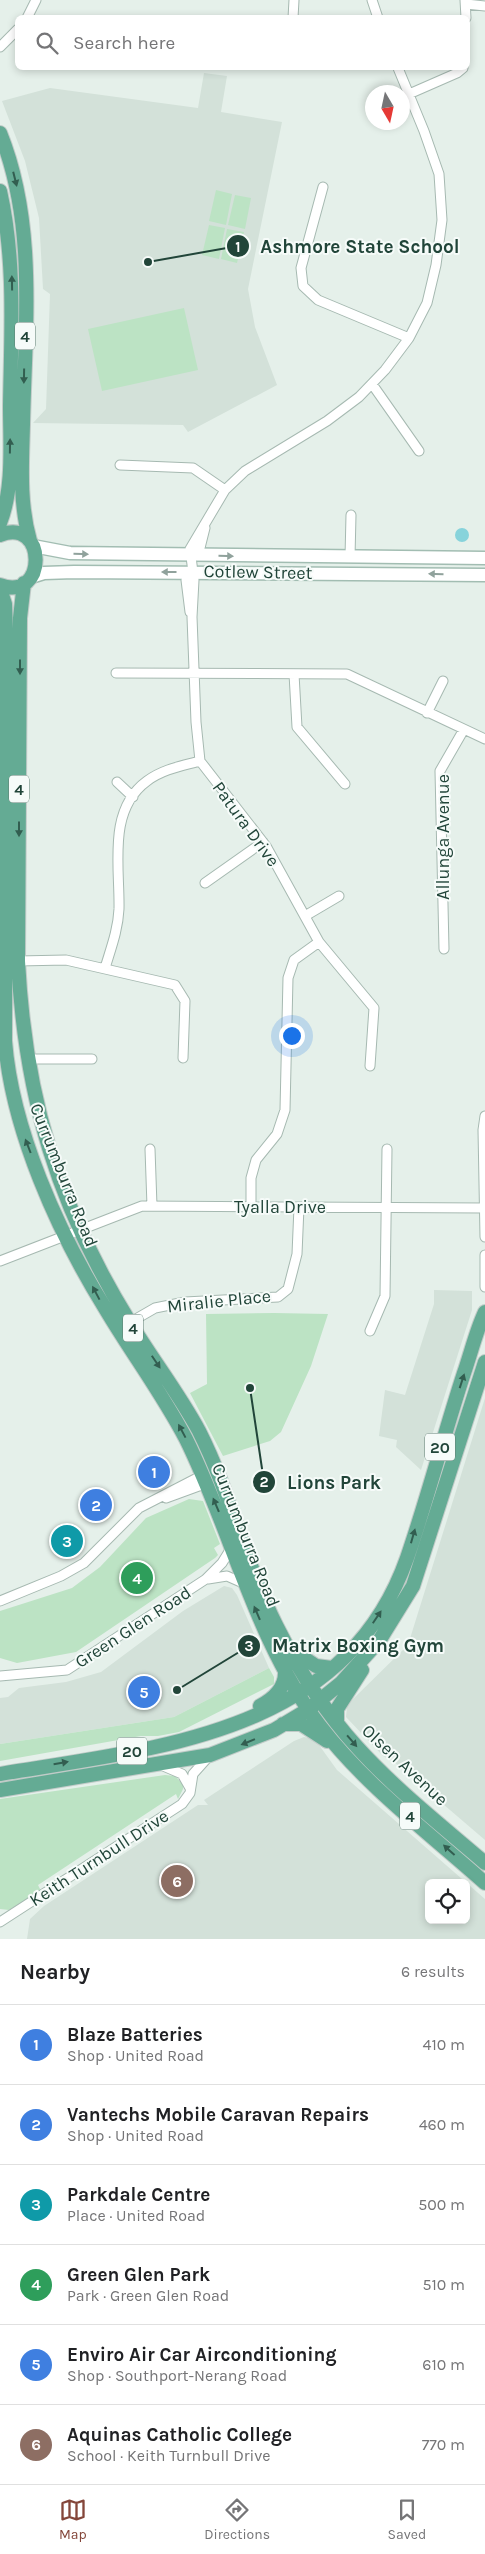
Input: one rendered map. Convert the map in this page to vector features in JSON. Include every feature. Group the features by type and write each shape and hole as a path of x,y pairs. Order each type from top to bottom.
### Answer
{"main road":[{"name":"4","path":"0,133 17,186 24,232 26,290 21,499 32,544 37,556 36,567 28,580"},
{"name":"4","path":"0,191 6,222 12,281 10,466 5,507 0,523"},
{"path":"0,535 18,533 32,544"},
{"name":"Cotlew Street","path":"32,544 70,553 484,558"},
{"name":"Cotlew Street","path":"28,580 44,572 485,575"},
{"path":"0,585 10,587 28,580"},
{"name":"Currumburra Road","path":"28,580 20,618 18,961 20,1006 27,1059 43,1133 54,1168 80,1229 129,1323 187,1410 218,1471 263,1594 288,1646 310,1685"},
{"name":"Currumburra Road","path":"0,589 5,604 6,630 4,1013 6,1055 12,1097 27,1144 66,1234 104,1308 168,1407 205,1479 266,1634 298,1693"},
{"path":"4,1013 12,966 18,961"},
{"name":"20","path":"0,1774 175,1743 236,1725 298,1693 332,1668 369,1627 398,1579 485,1312"},
{"name":"20","path":"2,1790 210,1755 250,1741 283,1724 309,1709 351,1674 372,1652 413,1586 485,1362"},
{"path":"205,1479 218,1471"},
{"path":"398,1579 413,1586"},
{"path":"288,1646 313,1664 323,1668 332,1668"},
{"path":"337,1722 337,1709 372,1652"},
{"path":"175,1743 198,1730 229,1720 266,1703 282,1686 285,1672"},
{"name":"Olsen Avenue","path":"310,1685 337,1722 378,1769 485,1862"},
{"name":"Olsen Avenue","path":"298,1693 338,1748 368,1779 485,1883"},
{"path":"283,1724 302,1725 338,1748"}],"street":[{"path":"28,15 36,0"},
{"path":"293,15 294,0"},
{"path":"372,0 377,15"},
{"path":"466,15 465,2 485,6"},
{"path":"0,47 15,33"},
{"path":"399,70 405,85"},
{"path":"410,94 460,70"},
{"path":"105,968 115,937 118,910 119,824 132,797 146,781 168,769 200,761 192,617 186,580 191,572 192,555 200,548 209,516 225,490 245,471 327,421 359,397 372,384 408,338 427,303 436,265 442,220 439,174 410,97"},
{"path":"323,187 302,268 302,286 318,300 408,338"},
{"path":"372,384 419,451"},
{"path":"120,465 193,468 225,490"},
{"path":"350,557 351,515"},
{"path":"116,673 347,674 485,739"},
{"path":"294,674 296,727 345,784"},
{"path":"427,713 443,681"},
{"name":"Allunga Avenue","path":"444,949 440,770 463,730"},
{"name":"Patura Drive","path":"200,761 263,842 319,942 374,1008 370,1066"},
{"path":"117,782 132,797"},
{"path":"205,883 263,842"},
{"path":"305,916 339,896"},
{"path":"251,1207 251,1178 256,1160 277,1134 285,1110 288,978 294,960 319,942"},
{"path":"18,961 66,960 175,985 185,1001 183,1058"},
{"path":"27,1059 92,1059"},
{"path":"484,1118 485,1237"},
{"path":"150,1149 152,1206"},
{"path":"370,1331 385,1296 387,1149"},
{"name":"Tyalla Drive","path":"0,1261 142,1206 484,1208"},
{"name":"Miralie Place","path":"129,1323 155,1308 184,1302 278,1297 288,1289 297,1254 299,1207"},
{"path":"485,1255 485,1287"},
{"path":"0,1601 61,1576 84,1563 127,1518 144,1504 205,1479"},
{"name":"Green Glen Road","path":"0,1676 67,1670 206,1579 222,1563 232,1547"},
{"name":"Green Glen Road","path":"206,1579 225,1576 245,1584"},
{"name":"Keith Turnbull Drive","path":"0,1922 179,1806 188,1796 196,1770 210,1755"},
{"path":"158,1764 182,1774 190,1788"}],"shaded area":[{"path":"204,73 227,76 221,112 282,122 248,289 255,327 277,385 188,432 183,425 33,423 46,409 50,294 43,289 39,218 25,161 2,101 50,88 198,108"},
{"path":"434,1290 472,1291 472,1310 421,1470 396,1447 397,1440 379,1436 385,1390 405,1395 434,1304"},
{"path":"485,1398 485,1840 394,1762 383,1756 346,1717 347,1707 352,1700 408,1645"},
{"path":"224,1586 232,1588 237,1595 269,1668 174,1717 0,1744 0,1698 8,1697 19,1688 66,1682 101,1672 183,1611"},
{"path":"304,1737 313,1739 337,1770 462,1879 425,1879 425,1924 470,1924 470,1886 485,1899 485,1939 27,1939 30,1919 44,1906 198,1805 208,1805 204,1800 294,1741"}],"green space":[{"path":"216,190 232,194 226,225 209,221"},
{"path":"235,195 251,198 245,229 228,225"},
{"path":"209,225 225,228 219,259 202,255"},
{"path":"227,229 244,232 237,263 221,259"},
{"path":"184,308 198,370 102,391 88,329"},
{"path":"206,1314 328,1314 311,1366 281,1432 270,1441 223,1456 190,1393 207,1384"},
{"path":"189,1499 203,1501 220,1544 214,1548 218,1555 215,1558 76,1652 17,1663 0,1658 0,1611 72,1588 100,1567 146,1518"},
{"path":"269,1668 274,1677 274,1684 179,1732 158,1736 141,1736 0,1761 0,1744 174,1717"},
{"path":"165,1775 175,1776 180,1781 183,1781 183,1789 178,1799 176,1794 38,1885 41,1891 9,1910 0,1909 0,1799"}],"water":[{"path":"462,528 467,530 469,535 467,540 462,542 457,540 455,535 457,530"}],"place":[{"name":"Ashmore State School","path":"148,262"},
{"name":"Lions Park","path":"250,1388"},
{"name":"Blaze Batteries","path":"154,1472"},
{"name":"Vantechs Mobile Caravan Repairs","path":"96,1505"},
{"name":"Parkdale Centre","path":"67,1541"},
{"name":"Green Glen Park","path":"137,1578"},
{"name":"Matrix Boxing Gym","path":"177,1690"},
{"name":"Enviro Air Car Airconditioning","path":"144,1692"},
{"name":"Aquinas Catholic College","path":"177,1881"}]}
